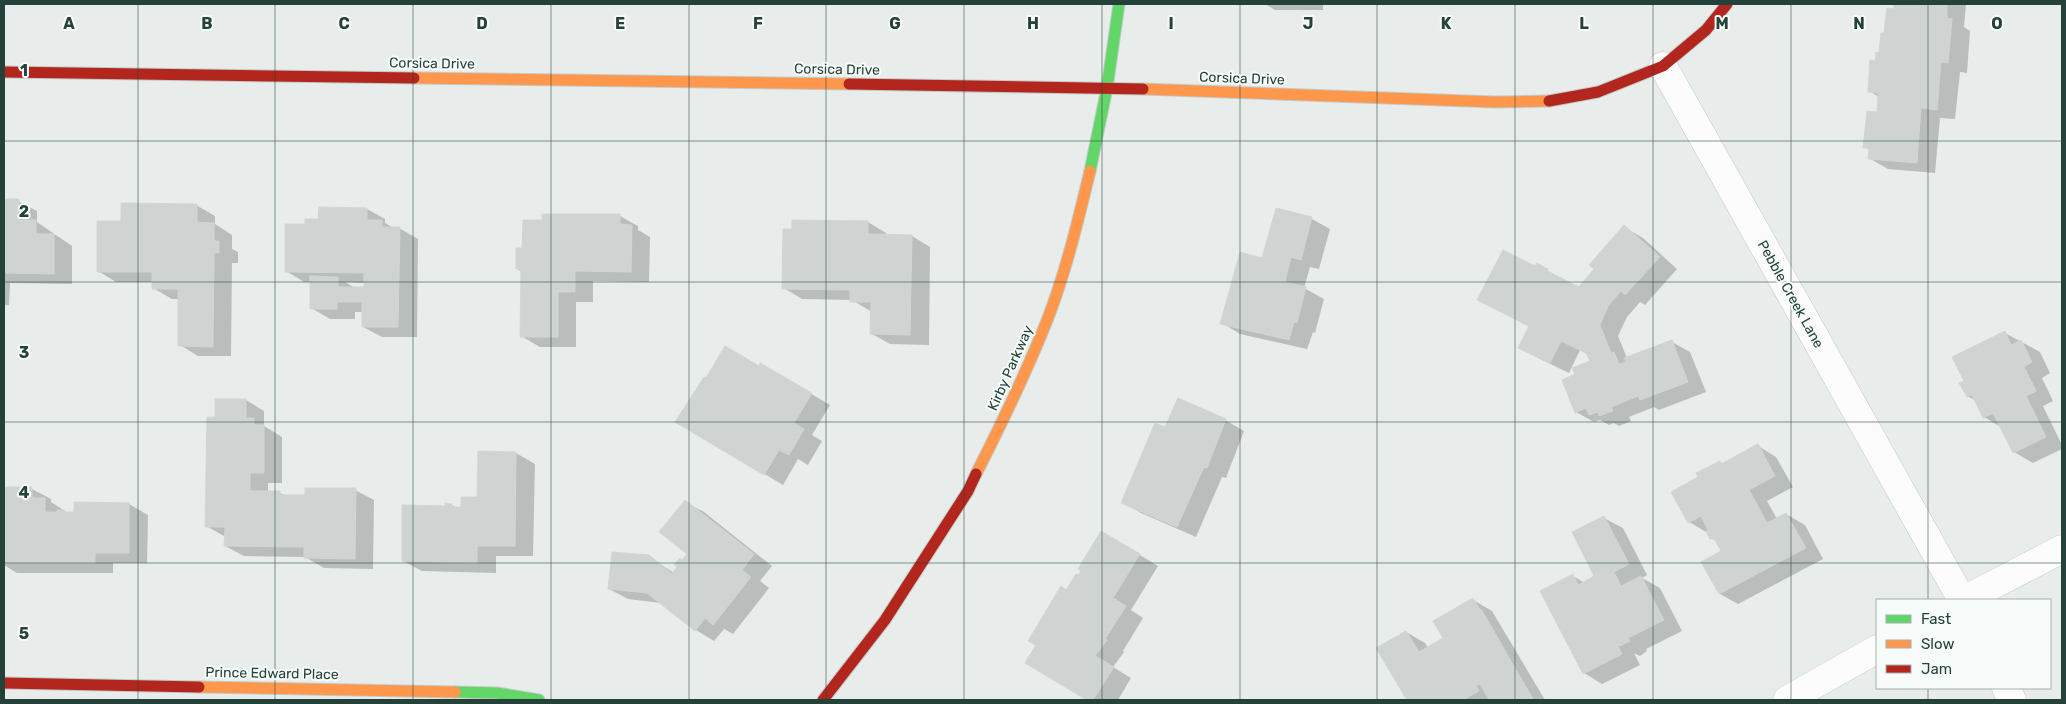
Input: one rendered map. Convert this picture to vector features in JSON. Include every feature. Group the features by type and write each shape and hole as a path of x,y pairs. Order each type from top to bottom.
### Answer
{"street":[{"name":"Kirby Parkway","path":"824,700 885,620 968,491 1010,408 1048,317 1073,240 1092,165 1108,88 1119,4"},
{"path":"1663,66 1706,30 1727,4"},
{"name":"Corsica Drive","path":"4,72 1108,88 1486,101 1548,101 1598,92 1663,66"},
{"name":"Pebble Creek Lane","path":"1663,66 1962,599"},
{"path":"1965,599 2062,549"},
{"path":"1787,700 1876,650"},
{"name":"Prince Edward Place","path":"4,683 460,692 497,694 539,700"}],"building":[{"path":"1894,4 1947,4 1947,18 1952,19 1948,63 1941,62 1937,110 1921,108 1917,163 1868,159 1869,148 1863,148 1867,111 1877,112 1878,93 1868,92 1870,60 1875,61 1876,52 1879,53 1881,33 1884,33 1887,8 1894,9"},
{"path":"4,199 19,199 19,220 36,220 36,234 54,234 54,274 4,273"},
{"path":"121,203 197,204 197,222 214,223 214,241 219,241 219,253 214,253 213,347 178,346 178,289 152,289 152,272 97,272 97,221 121,221"},
{"path":"319,207 367,208 367,220 382,220 382,227 400,227 398,327 362,327 362,302 337,302 337,309 310,309 310,276 338,277 338,287 364,287 364,273 285,272 285,224 305,224 305,219 318,219"},
{"path":"1276,208 1312,217 1301,260 1291,257 1285,282 1306,287 1297,323 1294,322 1289,340 1220,324 1240,252 1262,258"},
{"path":"542,214 620,214 620,224 632,225 631,272 575,271 575,292 558,292 558,337 520,337 521,269 516,269 516,248 522,248 523,220 542,220"},
{"path":"792,220 868,221 868,234 912,235 910,335 870,334 871,302 850,302 850,290 782,289 783,229 792,229"},
{"path":"1624,225 1660,257 1625,295 1621,291 1608,306 1600,325 1611,353 1614,352 1619,364 1626,362 1624,358 1672,340 1688,382 1640,400 1638,396 1611,407 1613,411 1599,416 1598,412 1589,415 1586,408 1575,413 1562,380 1575,374 1572,368 1590,361 1586,353 1561,341 1550,363 1518,348 1529,326 1477,300 1503,250 1535,266 1537,263 1548,269 1547,271 1579,287 1594,269 1589,265"},
{"path":"2005,331 2011,345 2021,340 2032,362 2024,367 2036,391 2026,396 2046,437 2013,453 1993,413 1983,418 1972,395 1967,397 1959,383 1964,381 1952,357"},
{"path":"725,346 759,366 760,363 812,393 794,423 804,429 789,455 779,450 764,475 675,422 704,377 706,378"},
{"path":"1178,398 1226,419 1207,468 1204,467 1177,527 1121,503 1155,423 1165,427"},
{"path":"215,399 246,399 246,418 254,418 254,425 264,425 264,473 250,473 250,491 280,491 280,495 305,495 305,488 356,488 355,559 304,558 304,547 224,546 225,527 205,527 207,417 215,417"},
{"path":"1758,444 1775,476 1749,490 1767,523 1786,513 1806,548 1719,594 1701,562 1721,551 1714,538 1710,539 1701,516 1688,523 1671,492 1698,477 1696,473 1720,461 1721,464"},
{"path":"478,451 516,452 515,546 477,546 477,563 402,561 402,505 445,506 445,503 452,504 452,507 461,507 461,497 477,497"},
{"path":"4,487 32,487 32,498 45,498 45,512 65,510 65,512 74,512 74,502 129,503 129,553 95,553 95,563 4,563"},
{"path":"685,500 754,554 742,570 751,577 713,625 705,618 695,631 647,593 608,589 612,552 649,555 672,574 677,567 674,565 687,554 659,532"},
{"path":"1604,516 1629,564 1614,572 1621,586 1641,576 1664,620 1628,638 1630,641 1620,646 1617,644 1622,654 1583,674 1540,591 1573,574 1578,585 1594,576 1572,532"},
{"path":"1101,531 1140,554 1113,598 1126,606 1105,639 1107,640 1095,656 1114,667 1093,700 1087,700 1025,663 1036,645 1028,641 1061,586 1066,590 1076,574 1078,575 1081,571 1078,569"},
{"path":"1473,598 1533,699 1489,700 1480,684 1476,686 1479,691 1466,698 1468,700 1407,700 1376,648 1406,631 1419,652 1443,638 1433,621"}],"traffic: fast":[{"path":"1090,171 1107,88 1119,4"},
{"path":"455,692 497,693 539,700"}],"traffic: slow":[{"path":"414,78 849,84"},
{"path":"1143,89 1495,102 1549,101"},
{"path":"976,474 1014,397 1048,318 1066,264 1090,171"},
{"path":"199,687 455,692"}],"traffic: jam":[{"path":"1549,101 1598,92 1663,66 1706,30 1727,4"},
{"path":"4,72 414,78"},
{"path":"849,84 1143,89"},
{"path":"823,700 885,620 968,491 976,474"},
{"path":"4,683 199,687"}]}
